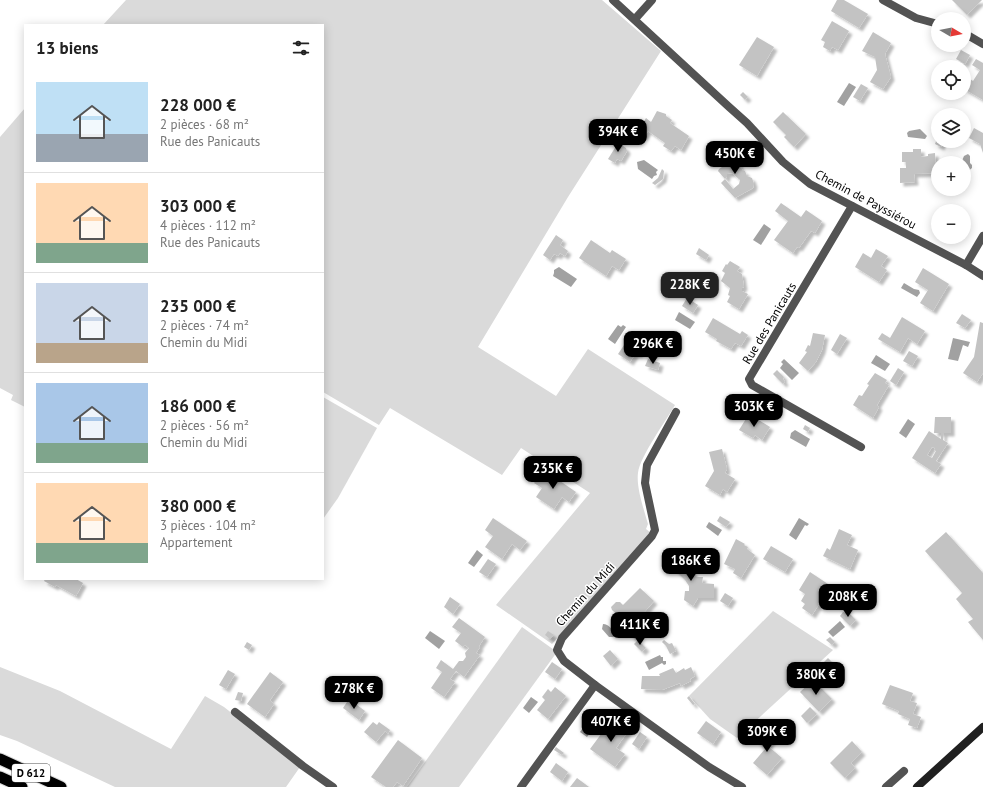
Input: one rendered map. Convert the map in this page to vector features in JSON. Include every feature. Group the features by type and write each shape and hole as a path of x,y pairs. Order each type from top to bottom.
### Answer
{"highway":[{"name":"D 612","path":"0,759 61,787"},
{"name":"D 612","path":"0,777 22,787"}],"main road":[{"path":"916,787 983,727"}],"street":[{"name":"Chemin de Payssiérou","path":"613,0 636,19 747,123 782,162 810,184 966,265 983,276"},
{"path":"636,19 652,0"},
{"path":"883,0 916,18 931,22"},
{"path":"971,37 983,44"},
{"name":"Rue des Panicauts","path":"852,206 749,379 752,385 861,447"},
{"path":"966,265 983,236"},
{"name":"Chemin du Midi","path":"676,412 647,465 645,483 655,530 652,536 562,638 557,650 564,661 595,685 709,767 742,787"},
{"path":"521,787 595,685"},
{"path":"235,712 303,766 333,787"},
{"path":"886,787 904,771"}],"shaded area":[{"path":"126,0 602,0 661,51 568,197 478,347 556,396 588,349 675,405 643,457 638,473 639,492 648,524 646,529 651,533 552,644 496,605 590,493 521,448 502,475 390,408 379,425 324,393 324,24 104,24"},
{"path":"849,83 856,87 844,106 837,102"},
{"path":"24,109 24,406 11,400 13,395 0,388 0,137"},
{"path":"920,129 927,136 925,139 908,137 907,133 909,131"},
{"path":"644,160 658,170 656,172 657,175 652,179 638,169 637,162"},
{"path":"764,224 771,229 761,245 753,240"},
{"path":"559,267 577,279 571,287 553,276 554,270"},
{"path":"904,283 914,289 919,290 920,293 917,297 901,288"},
{"path":"679,312 695,322 690,329 675,320"},
{"path":"618,325 621,327 623,325 626,327 615,344 608,339"},
{"path":"953,338 970,342 968,347 963,345 958,361 948,359"},
{"path":"876,355 890,364 885,371 871,363"},
{"path":"784,359 799,373 792,380 780,368 783,364 781,362"},
{"path":"324,398 377,428 338,498 324,518"},
{"path":"908,419 915,424 906,438 899,433"},
{"path":"795,430 810,439 806,447 790,438 791,433"},
{"path":"799,518 809,524 807,526 805,525 796,540 789,535"},
{"path":"709,522 722,530 718,536 706,527"},
{"path":"477,550 483,555 474,567 468,563"},
{"path":"773,611 833,650 737,738 710,719 689,696"},
{"path":"840,621 845,627 833,637 828,632"},
{"path":"603,624 612,629 616,634 615,637 609,637 602,629"},
{"path":"522,627 557,652 459,787 407,787"},
{"path":"430,631 445,641 439,649 425,638"},
{"path":"660,655 663,657 663,661 666,661 666,664 664,665 662,663 649,670 645,662"},
{"path":"0,667 60,691 171,749 205,696 224,707 300,767 286,787 115,787 17,741 0,735"},
{"path":"531,697 538,702 529,713 523,708"},
{"path":"589,720 596,725 587,737 580,732"}],"building":[{"path":"837,0 844,0 868,14 859,28 831,11"},
{"path":"952,0 982,0 970,12 964,12"},
{"path":"832,21 849,31 838,50 832,47 830,51 823,47 825,42 821,40"},
{"path":"873,32 891,43 885,54 891,77 883,89 870,82 877,70 875,57 862,51"},
{"path":"757,37 774,47 757,76 739,65"},
{"path":"960,52 965,52 970,55 967,60 956,59"},
{"path":"976,59 983,63 983,100 971,93 971,80 973,81 980,70 972,65"},
{"path":"861,84 868,88 860,101 853,97"},
{"path":"743,92 748,97 745,100 740,95"},
{"path":"657,111 666,114 666,116 672,120 670,123 689,136 681,150 675,146 671,151 663,146 665,143 648,131 644,137 637,133 646,118 651,122"},
{"path":"783,112 806,134 794,147 784,137 786,135 773,122"},
{"path":"974,128 983,133 983,153 980,144 971,139 971,134"},
{"path":"618,143 626,148 627,151 621,161 617,159 615,163 608,159"},
{"path":"913,149 921,149 921,157 935,153 935,156 931,156 931,173 914,174 915,182 900,183 900,168 906,168 906,162 902,162 902,152 913,152"},
{"path":"732,152 742,156 739,164 747,176 752,178 754,184 753,188 735,198 721,183 725,179 718,171 722,167 720,163 722,157","holes":["732,173 740,180 739,184 733,189 725,179 727,174"]},
{"path":"662,169 664,171 663,179 655,185 652,183 658,178"},
{"path":"781,203 801,217 806,210 822,221 815,233 811,231 799,248 797,247 793,253 774,240 788,221 775,211"},
{"path":"556,235 563,240 560,245 568,251 565,256 560,253 558,256 554,254 550,260 543,255"},
{"path":"591,240 610,253 612,250 626,259 619,270 612,266 606,276 579,258"},
{"path":"699,248 709,255 706,260 696,254"},
{"path":"876,249 888,256 881,266 887,270 879,282 855,267 863,253 871,258"},
{"path":"730,261 740,267 737,271 742,274 744,287 742,288 742,291 748,294 739,309 727,302 730,296 728,295 730,288 721,281 725,273 722,271 726,264 727,265"},
{"path":"923,268 949,284 933,311 920,303 928,290 915,282"},
{"path":"687,298 698,305 693,313 682,306"},
{"path":"962,314 971,320 965,328 956,323"},
{"path":"902,317 925,331 917,344 908,338 900,352 878,339 882,333 890,338"},
{"path":"713,318 740,334 742,331 748,335 741,346 735,343 731,349 716,341 717,339 705,332"},
{"path":"980,322 983,323 983,373 977,382 963,373 974,357"},
{"path":"632,333 645,341 638,355 636,353 630,362 618,354"},
{"path":"813,333 825,335 822,350 816,362 808,371 799,363 807,352 805,351 808,345 810,346"},
{"path":"840,334 847,338 837,354 831,350"},
{"path":"909,351 918,356 912,366 903,361"},
{"path":"648,359 660,363 658,370 645,366"},
{"path":"898,368 904,372 896,385 890,381"},
{"path":"777,370 784,377 783,379 785,382 783,384 773,374"},
{"path":"875,373 887,380 885,383 889,385 877,405 879,407 873,418 853,405 859,395 862,396 869,385 867,384"},
{"path":"749,414 770,427 762,440 755,435 753,438 739,430"},
{"path":"935,417 951,417 951,433 944,433 943,440 948,443 936,461 941,464 935,473 912,458 929,431 941,439 941,433 934,433","holes":["932,447 935,448 934,450 936,451 932,458 927,455"]},
{"path":"805,425 810,428 808,432 803,429"},
{"path":"722,449 727,469 725,473 735,479 727,492 723,489 720,495 705,486 714,471 709,452"},
{"path":"544,470 576,492 569,502 562,497 554,509 536,497 542,488 534,483"},
{"path":"720,516 730,522 726,527 717,521"},
{"path":"493,518 527,541 520,550 512,544 502,559 485,547 493,536 485,530"},
{"path":"839,529 852,535 847,545 858,550 850,569 823,556 827,548 830,550"},
{"path":"946,532 983,573 983,640 968,622 973,619 956,599 962,593 925,551"},
{"path":"736,539 745,544 744,545 748,547 747,549 755,555 741,578 733,573 735,569 724,564"},
{"path":"771,546 793,559 785,572 763,559"},
{"path":"668,554 693,572 695,577 703,577 702,583 714,584 714,598 698,598 693,606 684,600 685,591 689,591 689,586 676,571 663,562"},
{"path":"684,555 696,564 693,568 681,560"},
{"path":"488,559 496,564 487,577 479,572"},
{"path":"810,572 831,586 812,615 802,608 805,604 801,601 805,594 799,590"},
{"path":"78,580 83,583 76,596 56,585 55,587 44,581"},
{"path":"640,588 654,601 640,617 648,624 635,639 626,630 623,633 619,629 624,621 612,610 611,607 616,602 620,602 623,605"},
{"path":"725,593 733,598 728,606 720,601"},
{"path":"450,597 460,604 453,614 444,607"},
{"path":"843,612 849,613 856,620 850,626 840,616"},
{"path":"459,618 485,637 476,653 480,655 464,677 456,671 450,679 455,682 444,697 431,688 442,672 436,668 441,660 453,669 459,661 463,661 466,657 465,653 469,648 465,645 463,647 455,641 461,633 452,627"},
{"path":"548,631 554,635 550,639 545,635"},
{"path":"830,637 835,642 832,645 826,640"},
{"path":"638,640 646,648 642,652 634,644"},
{"path":"664,640 669,644 672,643 676,651 670,654 662,642"},
{"path":"247,642 252,645 249,650 244,647"},
{"path":"610,650 618,659 611,666 603,656"},
{"path":"828,658 832,662 824,669 821,665"},
{"path":"552,662 562,669 555,679 545,672"},
{"path":"691,667 695,676 690,679 691,681 681,686 680,683 662,690 641,689 642,676 660,676 659,674 673,668 676,673 684,668 685,670"},
{"path":"228,670 235,674 226,689 219,685"},
{"path":"270,672 283,682 270,700 274,704 265,717 247,704"},
{"path":"813,680 832,699 819,712 800,692"},
{"path":"890,685 913,693 910,701 917,703 913,714 921,717 917,728 908,725 910,719 898,714 899,711 882,704"},
{"path":"555,687 566,696 548,719 537,710 545,700 542,697 548,689 551,692"},
{"path":"238,692 243,693 241,701 235,700"},
{"path":"689,696 695,704 693,705 687,698"},
{"path":"349,699 365,711 359,720 343,708"},
{"path":"810,707 817,714 807,723 801,716"},
{"path":"613,718 629,730 616,748 625,754 615,767 590,749"},
{"path":"706,721 721,732 713,744 697,733"},
{"path":"373,722 377,725 379,722 390,730 388,734 385,731 376,742 364,732"},
{"path":"763,723 770,729 767,732 774,739 768,746 782,758 767,775 753,763 765,749 756,740 764,730 760,726"},
{"path":"640,732 647,737 639,749 632,744"},
{"path":"398,740 422,758 403,786 397,782 393,787 386,787 371,777"},
{"path":"852,741 862,752 851,763 855,768 845,778 830,763"},
{"path":"556,747 564,753 562,755 554,750"},
{"path":"556,763 568,772 562,781 550,772"},
{"path":"577,778 589,787 570,787"}]}
